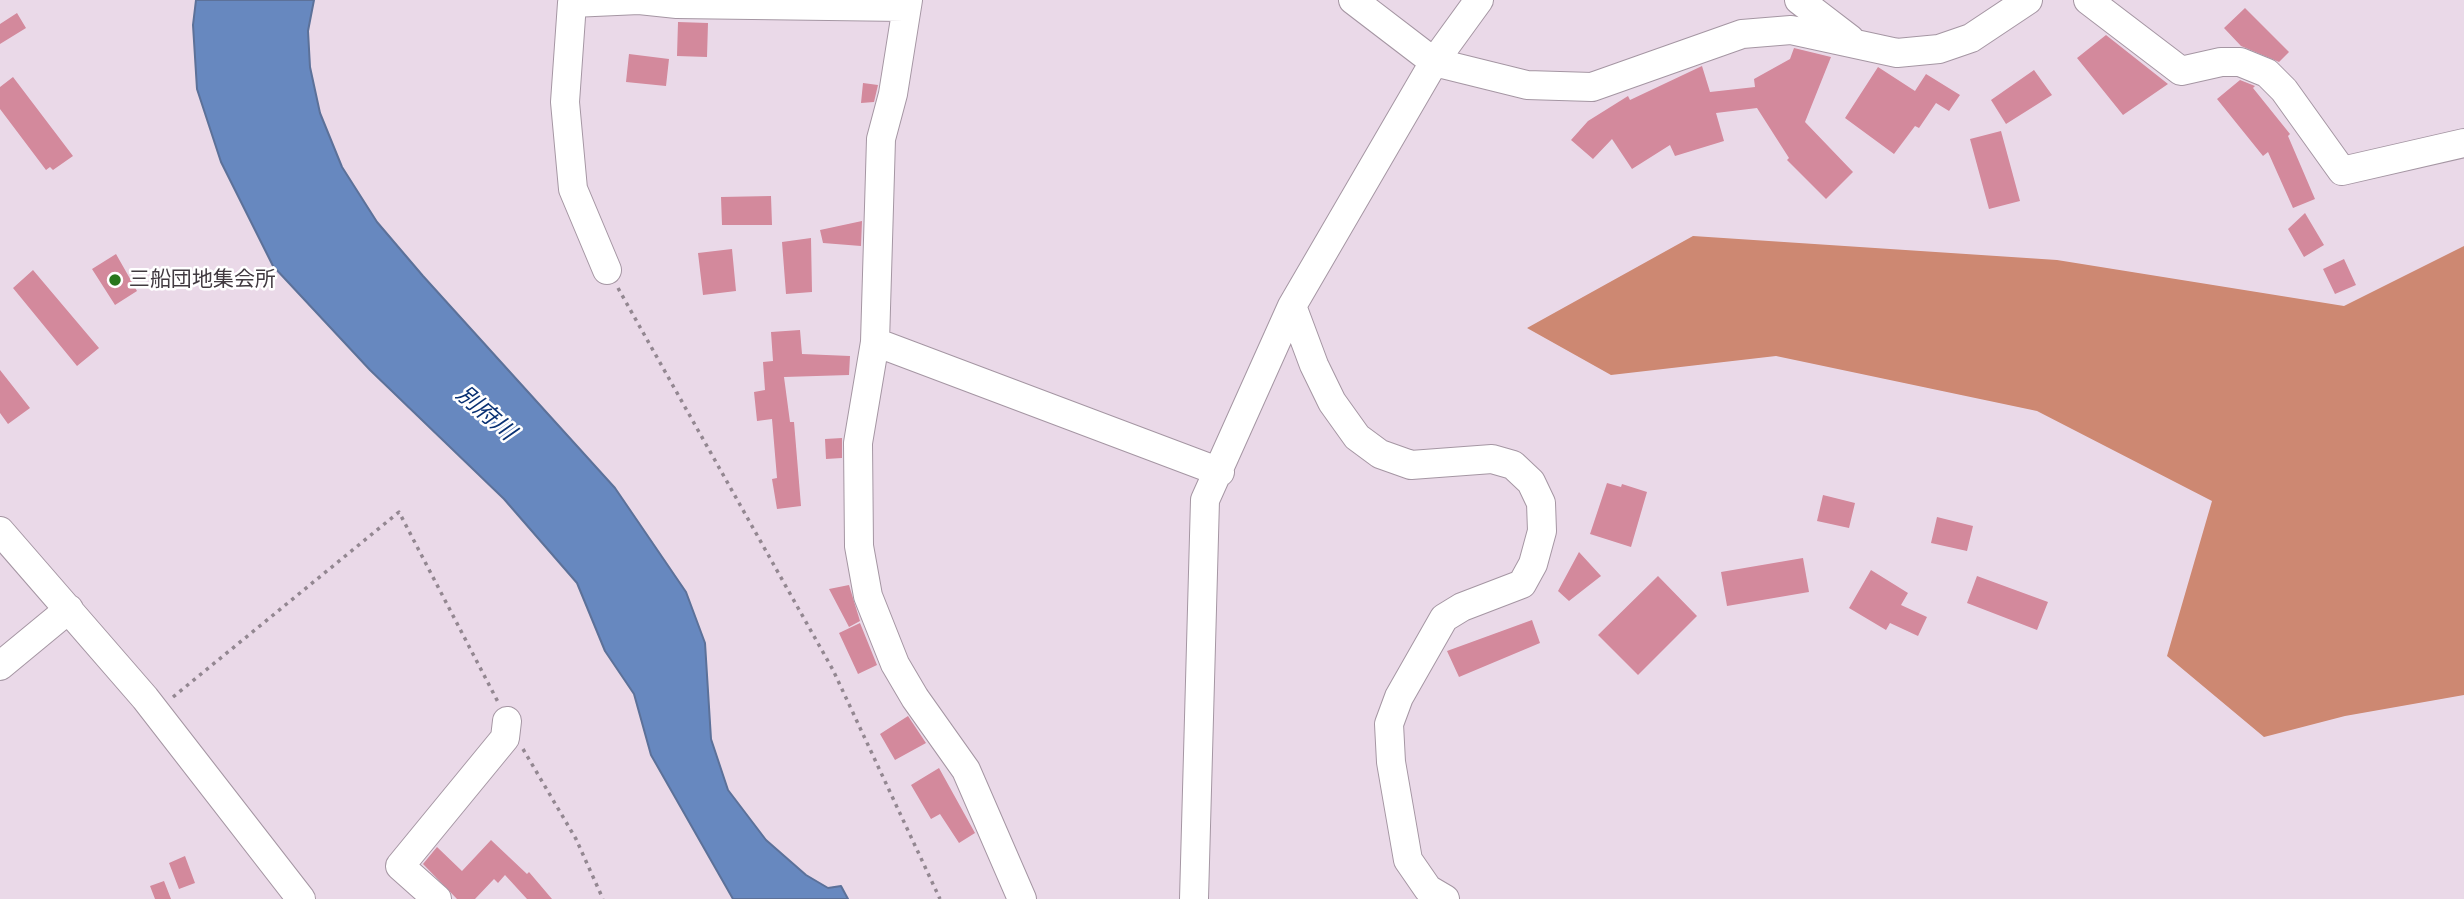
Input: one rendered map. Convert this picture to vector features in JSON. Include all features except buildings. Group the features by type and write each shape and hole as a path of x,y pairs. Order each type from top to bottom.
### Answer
{"street":[{"path":"607,270 573,189 565,102 572,3 639,0 906,3 893,94 881,139 875,342 858,443 859,546 868,596 895,664 915,698 966,771 1022,899"},
{"path":"1353,0 1434,62 1527,85 1592,87 1742,34 1791,30 1897,53 1939,49 1971,38 2028,0"},
{"path":"1194,899 1205,500 1220,472 1292,306 1434,62 1479,0"},
{"path":"1799,0 1855,43"},
{"path":"2088,0 2181,71 2221,62 2240,62 2267,73 2284,90 2342,171 2464,143"},
{"path":"1292,306 1314,365 1332,402 1357,437 1380,454 1411,465 1492,458 1513,465 1531,482 1541,503 1542,531 1533,564 1521,584 1462,607 1444,618 1399,697 1390,724 1391,762 1408,860 1428,889 1445,899"},
{"path":"875,342 1220,472"},
{"path":"0,531 155,712 301,899"},
{"path":"0,666 69,609"},
{"path":"437,899 400,866 505,738 507,721"}],"path":[{"path":"607,270 833,670 940,899"},
{"path":"155,712 399,512 507,721 576,839 603,899"}],"shaded area":[{"path":"1693,236 2057,260 2344,306 2464,246 2464,695 2345,716 2264,737 2167,656 2212,501 2037,411 1776,356 1611,375 1527,328"}],"water":[{"name":"別府川","path":"196,0 314,0 308,31 310,67 320,113 342,167 377,222 615,488 686,592 705,643 711,739 728,790 766,840 806,875 828,888 841,886 848,899 733,899 651,755 634,694 605,651 577,583 504,499 370,370 273,266 221,162 197,89 193,25"}],"place":[{"name":"三船団地集会所","path":"115,280"}]}
